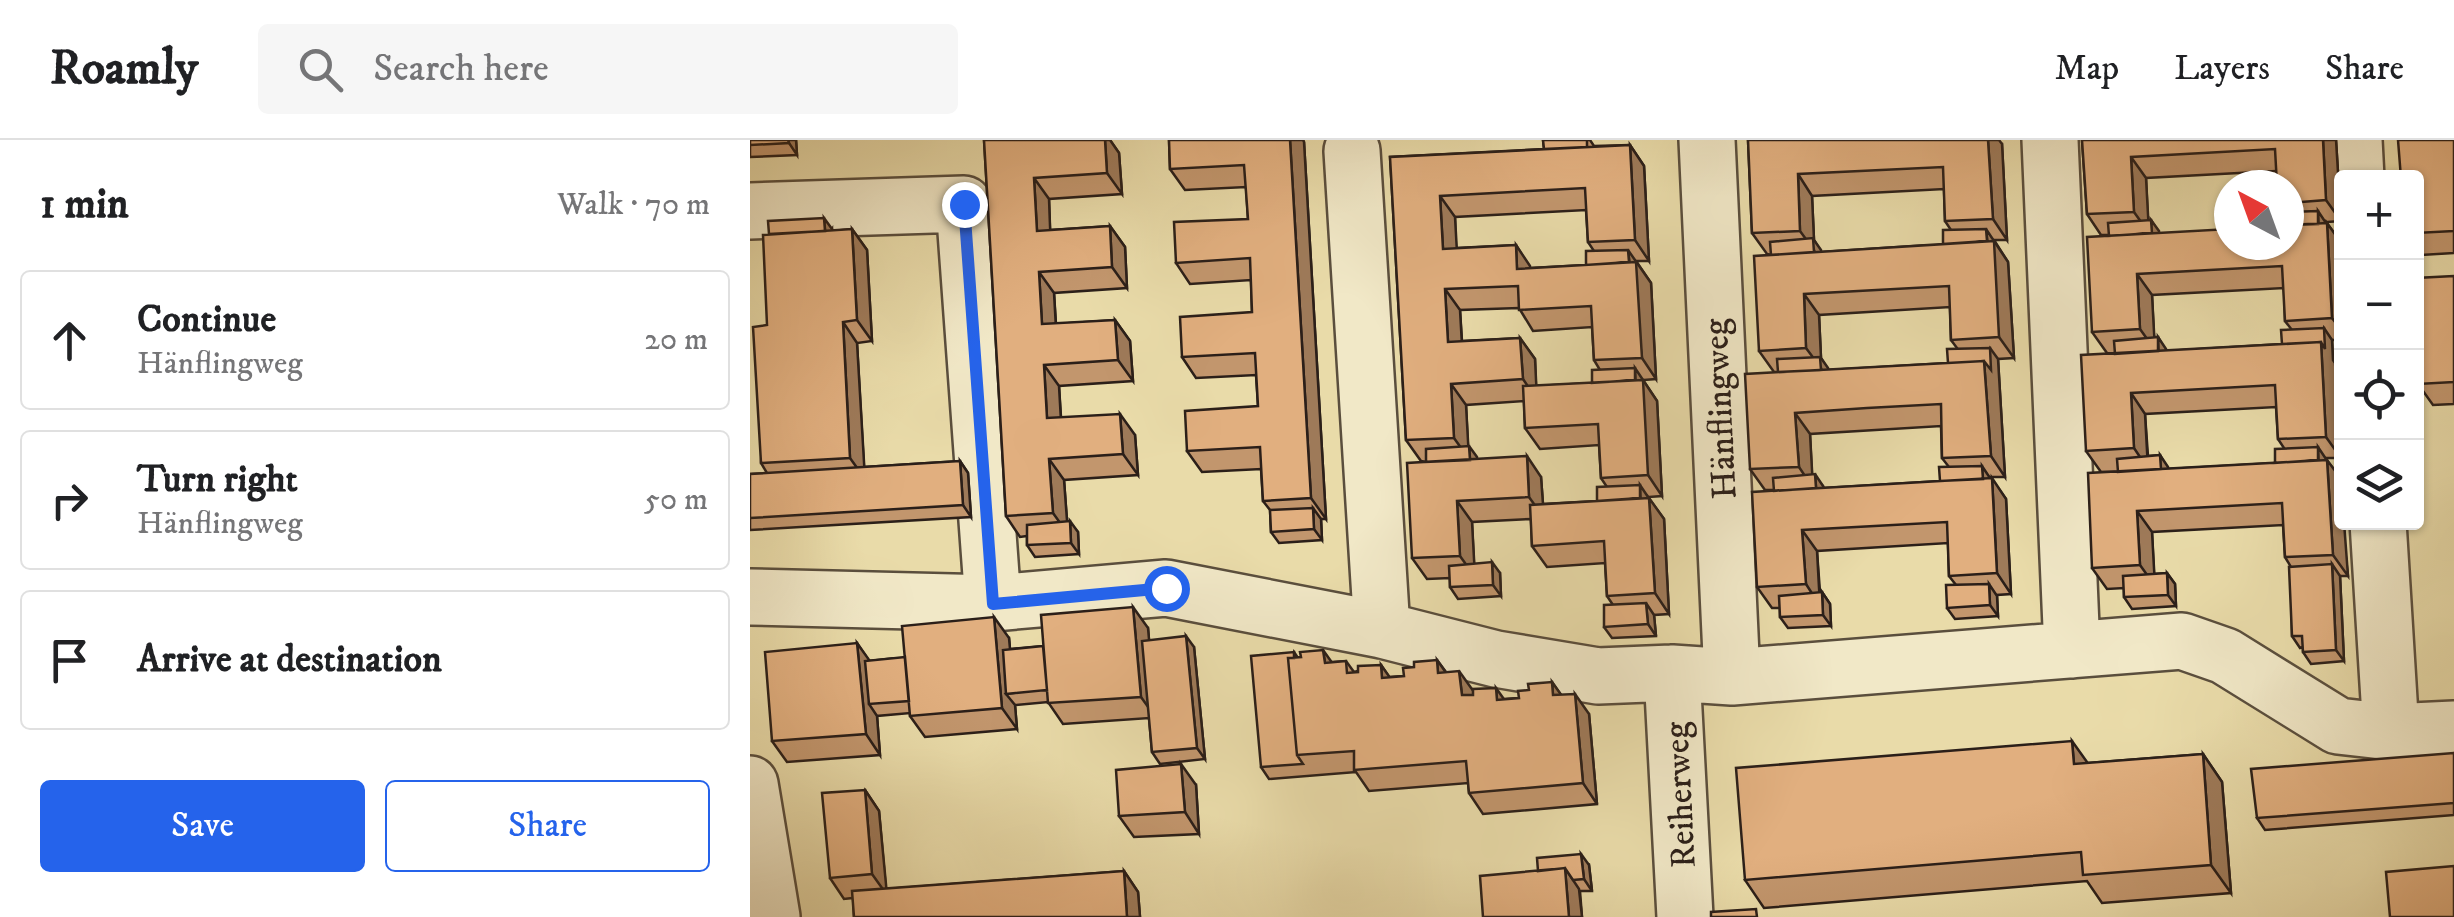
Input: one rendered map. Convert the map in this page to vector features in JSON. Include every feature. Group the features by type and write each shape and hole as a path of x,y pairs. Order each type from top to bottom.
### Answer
{"street":[{"name":"Hänflingweg","path":"1707,140 1732,677"},
{"path":"2050,140 2072,650"},
{"path":"2354,140 2356,170"},
{"path":"1352,150 1382,630"},
{"path":"750,211 964,204 993,604"},
{"path":"2378,530 2391,732"},
{"path":"750,598 993,604 1166,588 1382,630 1496,659 1598,676 1672,673 1732,677 2182,641 2226,656 2338,726 2391,732 2454,728"},
{"name":"Reiherweg","path":"1672,673 1685,917"},
{"path":"750,784 764,908"}],"building":[{"path":"750,140 788,140 789,143 750,145"},
{"path":"984,140 1105,140 1107,173 1034,178 1037,231 1110,226 1112,267 1039,272 1042,324 1115,320 1118,360 1044,365 1047,418 1120,414 1123,454 1049,459 1053,513 1006,516"},
{"path":"1169,140 1290,140 1311,498 1263,501 1260,447 1187,451 1185,411 1258,406 1255,353 1182,357 1180,317 1252,312 1250,258 1176,263 1174,222 1248,219 1244,165 1170,169"},
{"path":"1543,140 1587,140 1587,147 1544,149"},
{"path":"1748,140 1988,140 1993,219 1945,221 1943,167 1798,174 1800,231 1752,233"},
{"path":"2082,140 2323,140 2326,200 2304,202 2304,170 2276,170 2275,149 2131,157 2134,212 2087,214"},
{"path":"2398,140 2454,140 2454,231 2424,233 2424,170 2400,170"},
{"path":"1630,145 1635,240 1588,242 1585,188 1440,196 1443,249 1516,245 1517,269 1636,262 1642,358 1594,360 1591,306 1519,310 1518,286 1445,289 1448,342 1520,338 1523,379 1451,384 1454,438 1406,440 1390,157"},
{"path":"2304,211 2318,211 2318,224 2304,224"},
{"path":"824,218 825,231 769,234 768,221"},
{"path":"2151,220 2152,233 2109,236 2108,223"},
{"path":"2327,223 2332,318 2285,321 2282,266 2137,274 2140,329 2092,332 2087,237 2214,230 2214,260 2304,260 2304,224"},
{"path":"852,229 857,320 843,322 850,458 761,463 753,327 767,325 763,235"},
{"path":"1986,229 1987,241 1943,244 1943,230"},
{"path":"1813,238 1814,252 1771,255 1770,242"},
{"path":"1994,241 1999,337 1951,340 1949,286 1804,294 1806,348 1759,351 1754,256"},
{"path":"1628,250 1629,262 1586,265 1586,251"},
{"path":"2454,276 2454,382 2424,384 2424,278"},
{"path":"2324,328 2325,349 2321,342 2282,344 2281,330"},
{"path":"2158,337 2158,351 2115,354 2114,341"},
{"path":"2321,342 2326,437 2278,439 2275,385 2131,393 2134,448 2086,451 2081,355"},
{"path":"1990,348 1991,370 1984,361 1948,363 1947,349"},
{"path":"1820,357 1821,370 1778,372 1777,359"},
{"path":"1984,361 1991,456 1942,458 1941,404 1795,413 1799,467 1750,469 1745,374"},
{"path":"1635,368 1635,380 1592,383 1592,370"},
{"path":"1643,380 1648,475 1601,478 1598,424 1525,428 1523,386"},
{"path":"1469,446 1470,460 1426,462 1426,449"},
{"path":"2318,447 2318,460 2275,463 2275,449"},
{"path":"2160,455 2161,469 2118,472 2117,459"},
{"path":"1527,456 1529,497 1457,501 1460,556 1412,558 1407,463"},
{"path":"2327,460 2333,555 2285,557 2282,503 2137,511 2140,565 2092,568 2088,473"},
{"path":"960,461 963,505 750,518 750,474"},
{"path":"1982,466 1983,479 1940,481 1939,467"},
{"path":"1815,474 1816,488 1774,491 1773,478"},
{"path":"1992,478 1997,573 1949,576 1947,522 1802,530 1806,584 1757,587 1752,492"},
{"path":"1640,485 1640,498 1597,501 1597,487"},
{"path":"1649,498 1655,593 1607,596 1604,541 1532,546 1530,505"},
{"path":"1313,508 1314,529 1271,532 1270,510"},
{"path":"1070,521 1071,543 1027,545 1027,525"},
{"path":"1492,562 1493,585 1450,587 1449,566"},
{"path":"2332,564 2336,650 2303,652 2302,636 2292,636 2289,567"},
{"path":"2167,573 2168,595 2124,597 2123,576"},
{"path":"1989,584 1990,605 1947,608 1946,585"},
{"path":"1822,592 1823,615 1780,617 1779,596"},
{"path":"1646,603 1648,624 1604,627 1604,605"},
{"path":"1133,607 1141,697 1048,703 1041,615"},
{"path":"994,617 1002,708 910,716 902,626"},
{"path":"1186,636 1197,748 1152,752 1142,641"},
{"path":"857,643 866,734 772,741 765,652"},
{"path":"1043,646 1047,690 1006,694 1003,650"},
{"path":"1323,650 1325,663 1346,661 1347,673 1358,672 1358,666 1381,665 1382,678 1404,676 1403,668 1414,667 1414,662 1437,660 1438,673 1459,671 1462,695 1473,695 1473,689 1496,688 1497,700 1519,698 1518,691 1529,690 1528,684 1552,682 1553,695 1575,694 1583,783 1469,793 1466,761 1354,770 1354,751 1297,755 1288,658 1301,657 1300,652"},
{"path":"1294,652 1294,658 1288,658 1297,755 1303,764 1261,767 1251,656"},
{"path":"905,657 909,701 869,704 865,661"},
{"path":"2072,741 2074,764 2203,754 2211,865 2083,875 2081,852 1745,880 1736,768"},
{"path":"2454,753 2454,803 2257,818 2251,769"},
{"path":"1181,764 1185,812 1119,816 1116,770"},
{"path":"865,790 872,874 830,878 822,793"},
{"path":"1581,854 1584,879 1573,880 1565,868 1538,871 1537,858"},
{"path":"2454,866 2454,917 2390,917 2386,872"},
{"path":"1565,868 1569,917 1483,917 1480,876"},
{"path":"1124,871 1127,917 854,917 852,891"},
{"path":"1756,909 1757,917 1711,917 1711,912"}],"route":[{"path":"964,204 993,604 1166,588"}]}
